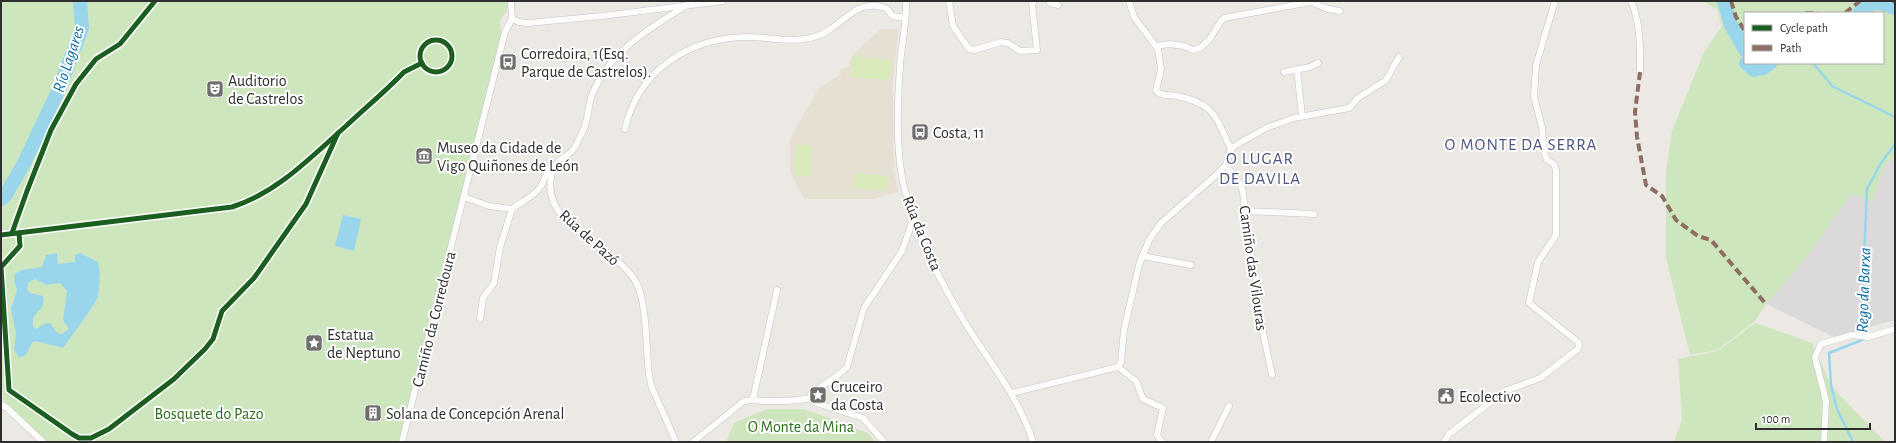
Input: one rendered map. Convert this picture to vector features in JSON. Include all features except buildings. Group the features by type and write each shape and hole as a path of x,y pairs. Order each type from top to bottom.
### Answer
{"street":[{"path":"512,1 512,19 519,22 528,23 602,16 723,1"},
{"name":"Rúa da Costa","path":"906,1 900,69 900,150 903,180 914,217 934,266 968,327 1012,393 1033,442"},
{"path":"949,1 953,26 969,49 974,50 1001,42 1008,43 1025,52 1037,50 1032,4 1034,1"},
{"path":"1050,1 1050,3 1058,4"},
{"path":"1129,1 1134,17 1156,46 1161,69 1156,91 1162,95 1186,98 1206,106 1218,120 1231,149"},
{"path":"1444,442 1449,434 1505,391 1540,378 1580,346 1578,342 1529,303 1538,262 1556,235 1556,170 1554,164 1547,160 1544,151 1542,128 1534,97 1536,65 1556,1"},
{"path":"1631,1 1637,16 1640,44 1640,72"},
{"path":"625,129 628,115 634,101 650,77 660,67 687,51 727,38 748,37 804,39 819,35 832,28 863,2 870,2 885,7 893,16 905,18"},
{"path":"1156,46 1169,44 1195,50 1200,48 1209,40 1224,18 1254,12 1311,2 1328,10 1340,10"},
{"path":"480,320 483,298 494,283 500,247 512,209 537,192 542,185 548,169 573,150 587,126 592,96 601,77 623,49 648,28 687,5"},
{"name":"Camiño da Corredoura","path":"403,442 505,32 512,19"},
{"path":"1012,393 1118,367 1121,362 1124,330 1142,256 1149,240 1162,223 1226,165 1231,149 1247,138 1266,128 1302,116 1349,108 1358,98 1386,80 1398,57"},
{"path":"1284,72 1310,67 1318,63"},
{"path":"1297,69 1302,116"},
{"name":"Rúa de Pazó","path":"557,163 551,178 550,190 554,202 562,215 623,267 636,282 639,288 643,306 649,375 652,388 676,442"},
{"name":"Camiño das Vilouras","path":"1226,165 1241,185 1248,241 1258,288 1258,309 1272,375"},
{"path":"464,197 489,206 512,209"},
{"path":"1245,211 1314,214"},
{"path":"810,398 811,394 838,376 847,367 864,308 902,251 914,217"},
{"path":"1142,256 1191,266"},
{"path":"753,399 777,290"},
{"path":"1824,442 1826,401 1815,357 1821,344 1852,336 1868,337 1895,329"},
{"path":"1118,367 1136,381 1143,400 1163,408 1157,435 1163,442"},
{"path":"693,442 737,405 753,399 760,401 800,400 810,398"},
{"path":"810,398 813,402 863,418 884,442"},
{"path":"1,406 7,408 43,442"},
{"path":"1211,442 1229,406"}],"shaded area":[{"path":"881,29 898,29 893,86 894,170 898,192 873,199 804,199 790,172 790,139 819,88 841,74 840,70 849,66 853,54"},
{"path":"1895,156 1895,320 1834,337 1766,304 1804,261 1852,193 1872,202 1885,165"}],"green space":[{"name":"Bosquete do Pazo","path":"1,1 508,1 507,11 499,21 502,33 399,442 48,442 9,407 3,399 1,348"},
{"path":"1702,1 1895,1 1895,156 1885,165 1872,202 1852,193 1804,261 1766,304 1755,321 1718,350 1690,355 1666,258 1666,173 1672,131 1704,52 1722,26 1717,9"},
{"path":"852,56 891,60 889,80 850,77"},
{"path":"796,145 812,145 811,176 795,175"},
{"path":"855,173 887,176 886,191 853,188"},
{"path":"1755,323 1812,343 1832,387 1885,442 1674,442 1682,419 1678,359 1718,351"},
{"name":"O Monte da Mina","path":"767,409 803,409 839,421 869,434 875,442 726,442 734,423"}],"water":[{"path":"343,215 361,219 354,251 335,246"},
{"path":"57,253 58,264 75,262 75,255 80,253 98,262 100,272 98,297 63,348 35,341 32,343 26,355 19,358 14,350 16,333 11,309 17,290 14,281 15,274 22,270 42,267 46,255","holes":["35,279 46,285 60,283 67,291 63,320 69,329 62,334 57,333 50,323 44,324 37,329 33,327 33,318 41,308 44,300 43,296 30,293 27,289 28,283"]}],"waterway":[{"name":"Río Lagares","path":"1,199 5,196 23,165 59,89 82,28 80,1"},
{"name":"Río Lagares","path":"1724,1 1731,25 1744,48"},
{"name":"Río Lagares","path":"1860,12 1868,6 1876,3 1895,8"},
{"name":"Río Lagares","path":"1747,64 1754,70 1763,68 1769,64"},
{"name":"Rego da Barxa","path":"1814,64 1832,86 1895,117"},
{"name":"Rego da Barxa","path":"1853,442 1837,409 1831,385 1829,353 1862,340 1862,302 1867,189 1881,163 1895,144"}],"marked path":[{"path":"1731,1 1736,17 1744,29"},
{"path":"1846,12 1860,1"},
{"path":"1640,72 1635,112 1637,137 1646,185 1662,196 1676,220 1698,236 1711,240 1765,303"}],"cycle path":[{"path":"12,233 51,130 76,84 96,59 120,44 155,1"},
{"path":"436,40 445,43 449,47 452,56 449,65 445,69 436,72 427,69 423,65 420,56 423,47 427,43 436,40"},
{"path":"1,235 232,207 248,201 264,193 293,173 404,72 422,63"},
{"path":"19,233 20,246 1,267 9,390 72,434 79,438 91,438 109,429 174,379 205,349 213,339 222,311 254,278 306,204 338,133"}],"place":[{"name":"Corredoira, 1(Esq. Parque de Castrelos).","path":"508,62"},
{"name":"Auditorio de Castrelos","path":"215,89"},
{"name":"Costa, 11","path":"920,132"},
{"name":"Museo da Cidade de Vigo Quiñones de León","path":"424,156"},
{"name":"Estatua de Neptuno","path":"314,343"},
{"name":"Cruceiro da Costa","path":"818,395"},
{"name":"Ecolectivo","path":"1446,396"},
{"name":"Solana de Concepción Arenal","path":"373,413"}],"district":[{"name":"O MONTE DA SERRA","path":"1521,144"},
{"name":"O LUGAR DE DAVILA","path":"1260,168"}]}
